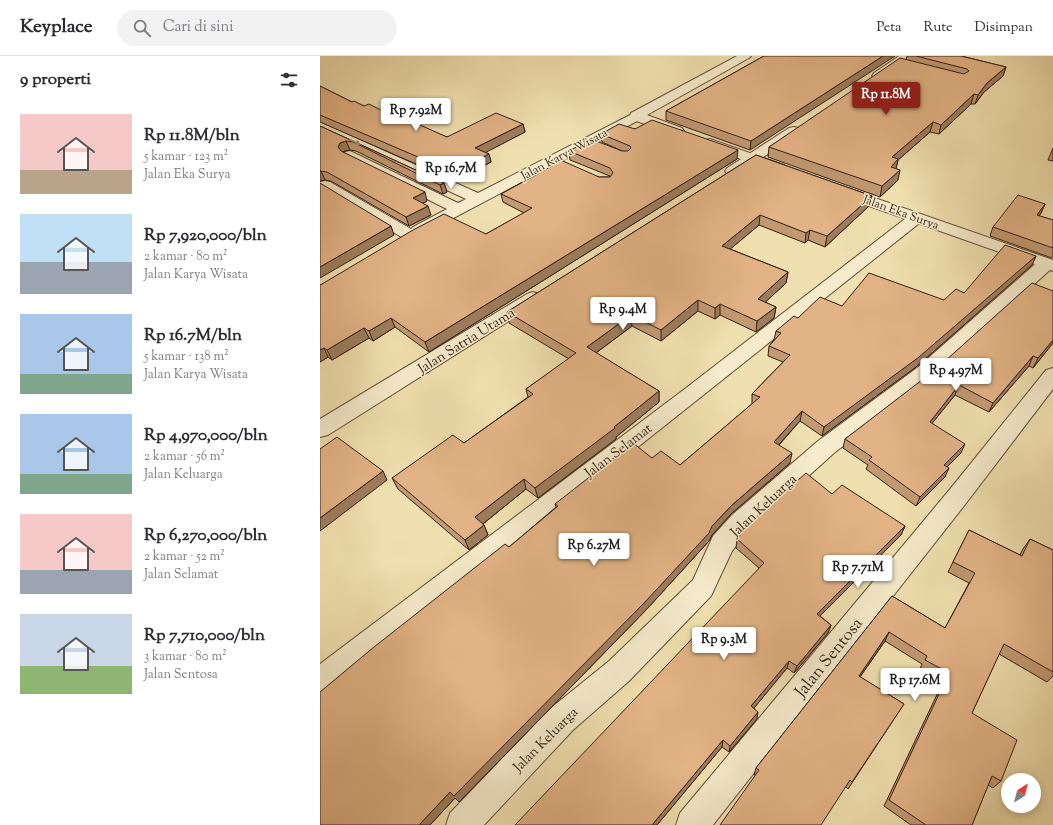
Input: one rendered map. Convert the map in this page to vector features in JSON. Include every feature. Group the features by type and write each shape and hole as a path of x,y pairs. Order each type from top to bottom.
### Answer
{"street":[{"name":"Jalan Karya Wisata","path":"395,243 636,116 745,56"},
{"path":"865,84 906,56"},
{"path":"636,116 789,172"},
{"path":"718,180 801,125"},
{"path":"320,126 479,199"},
{"path":"320,140 458,209"},
{"path":"554,159 570,166"},
{"path":"325,185 409,235"},
{"name":"Jalan Eka Surya","path":"826,185 1050,265"},
{"name":"Jalan Selamat","path":"320,682 576,482 758,343 916,218"},
{"name":"Jalan Keluarga","path":"462,825 562,719 619,671 702,588 722,544 741,522 826,448 924,373 1050,265"},
{"name":"Jalan Satria Utama","path":"320,429 550,287"},
{"name":"Jalan Sentosa","path":"692,825 959,495 1053,375"}],"building":[{"path":"764,56 883,56 751,141 666,111"},
{"path":"916,56 961,56 1006,67 987,83 978,95 974,94 941,125 933,122 892,157 898,159 891,167 900,170 882,186 769,147 900,58 964,74 969,71 967,69"},
{"path":"320,86 352,102 354,101 364,106 369,104 381,110 384,109 447,137 496,113 523,124 475,148 489,154 453,172 320,115"},
{"path":"652,120 738,150 425,342 391,318 369,331 364,328 327,350 324,348 320,350 320,285 413,230 444,214 486,234 532,208 501,194 552,166 547,163 556,158 599,177 610,177 613,173 610,168 569,151 591,139 622,151 628,151 631,148 630,146 601,134 619,124 635,129"},
{"path":"320,126 444,183 440,185 353,142 346,141 340,143 338,147 341,151 425,192 413,198 428,206 406,217 327,172 320,171"},
{"path":"756,155 872,196 827,236 810,230 806,233 760,215 722,246 788,272 758,299 776,307 757,321 720,304 715,308 698,300 661,330 631,315 587,347 659,391 614,427 615,428 535,488 524,479 475,517 484,525 465,540 392,478 453,435 464,443 533,394 526,389 576,353 507,312"},
{"path":"320,183 391,226 320,267"},
{"path":"1018,195 1045,204 1037,215 1053,220 1053,248 993,227"},
{"path":"1005,245 1036,256 919,357 824,427 802,411 774,442 792,453 732,505 712,526 709,533 645,602 454,796 450,792 419,825 320,825 320,692 374,647 505,544 509,547 558,506 555,504 633,443 652,458 661,451 680,465 760,397 752,394 790,355 769,346 781,333 776,331 794,316 798,318 820,297 842,306 869,273 944,300 956,289 964,293"},
{"path":"1032,283 1053,291 1053,340 1038,358 1033,356 993,403 959,385 930,422 965,444 944,465 949,468 920,497 869,460 872,457 845,439 935,370"},
{"path":"337,437 383,471 320,518 320,449"},
{"path":"806,473 832,494 842,485 905,526 817,614 831,625 797,666 789,661 751,706 758,712 730,746 723,740 652,825 515,825 764,563 737,539 752,521"},
{"path":"969,530 1022,556 1030,539 1053,550 1053,672 1004,644 972,713 1017,740 1004,773 1001,773 1001,781 992,776 972,825 926,825 889,800 949,673 925,660 927,656 889,632 859,676 904,704 852,782 850,780 821,825 720,825 759,770 756,768 892,596 945,628 975,573 953,562"}]}
